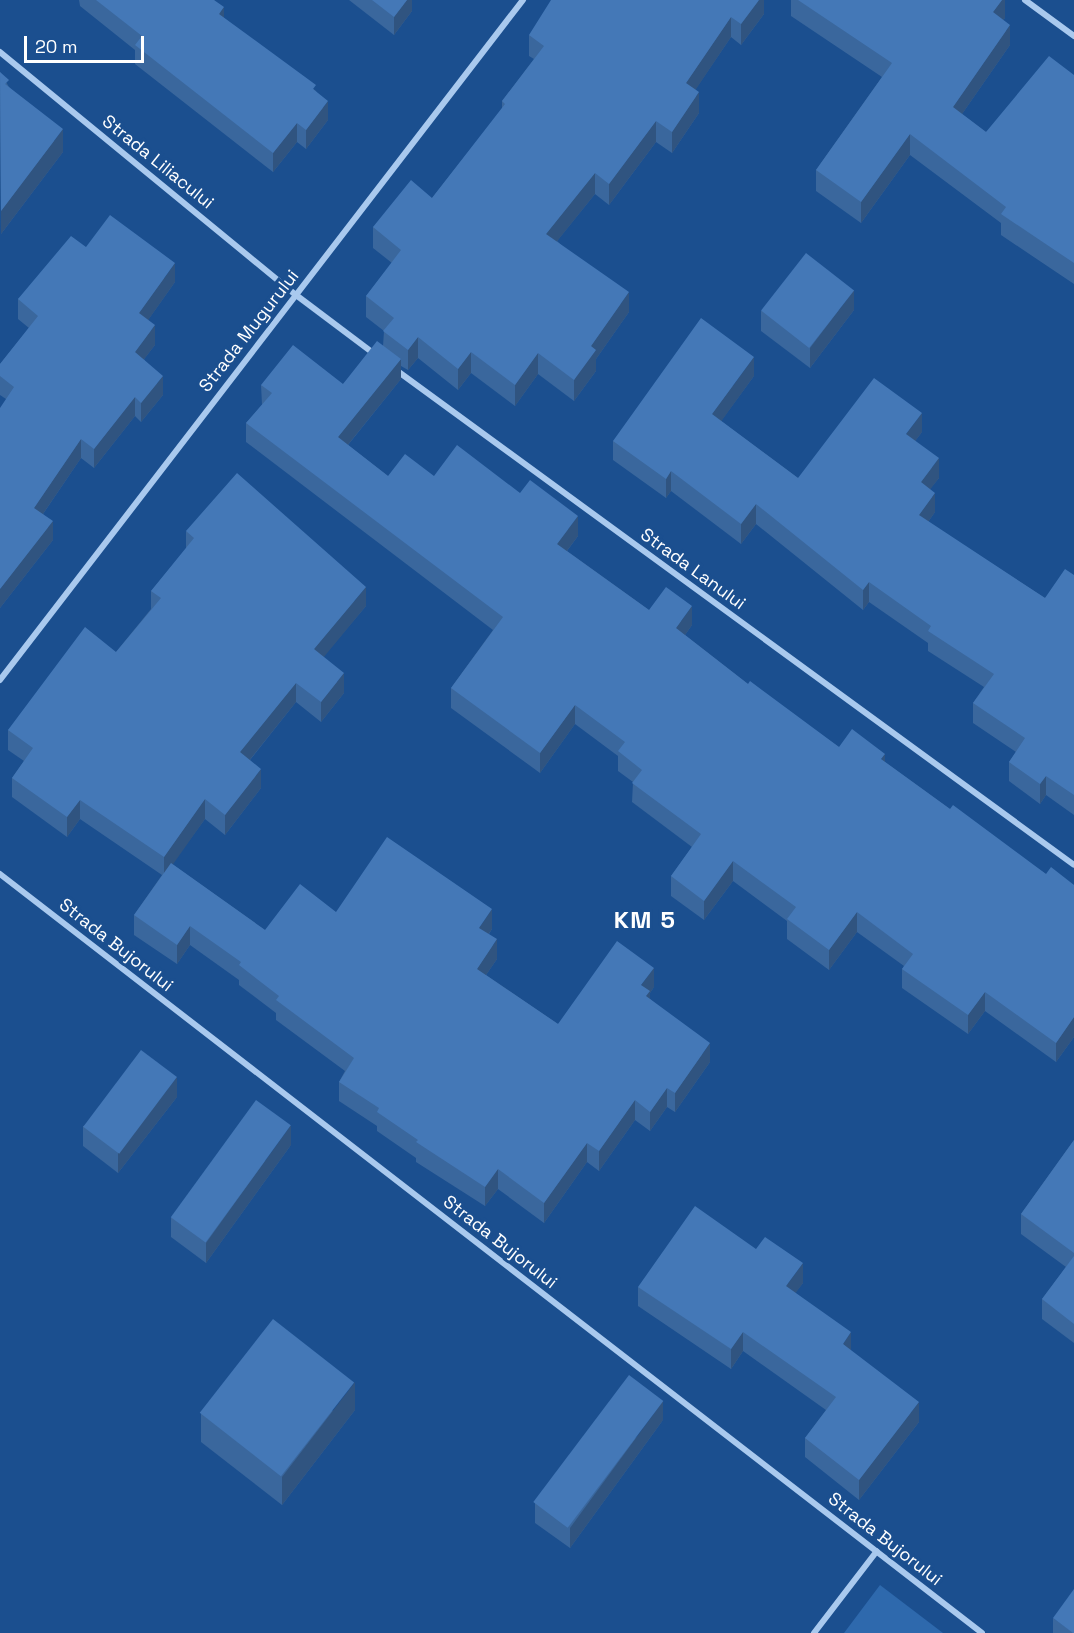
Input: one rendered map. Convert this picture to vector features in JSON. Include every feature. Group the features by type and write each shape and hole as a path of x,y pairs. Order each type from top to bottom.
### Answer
{"street":[{"name":"Strada Mugurului","path":"0,680 523,0"},
{"path":"1025,0 1074,36"},
{"name":"Strada Liliacului","path":"0,52 296,295"},
{"path":"296,295 382,359"},
{"name":"Strada Lanului","path":"391,366 1074,865"},
{"name":"Strada Bujorului","path":"0,874 982,1633"},
{"path":"814,1633 877,1551"}],"shaded area":[{"path":"880,1585 943,1633 844,1633"}],"building":[{"path":"96,0 214,0 224,7 219,14 316,85 313,89 328,101 306,130 297,123 273,153 135,45 142,36"},
{"path":"372,0 407,0 394,17"},
{"path":"551,0 759,0 741,24 731,17 686,83 699,92 672,132 656,121 609,184 595,173 546,234 629,292 591,346 596,350 574,380 538,353 515,385 471,352 458,369 418,337 408,350 383,331 394,318 366,296 401,250 373,227 411,180 432,198 505,104 502,101 544,46 529,35"},
{"path":"798,0 1002,0 993,12 1010,25 953,107 986,132 1049,56 1074,75 1074,263 1001,214 1006,207 910,134 861,202 816,170 892,63"},
{"path":"0,72 9,80 5,84 63,129 1,211"},
{"path":"110,215 175,263 139,313 155,325 135,352 163,376 141,403 135,397 94,449 81,439 34,508 53,521 0,589 0,408 14,387 0,376 0,364 38,316 18,299 71,236 86,247"},
{"path":"806,253 854,291 809,348 761,311"},
{"path":"701,318 754,357 712,414 798,478 874,378 922,413 906,434 939,458 921,482 935,493 919,515 1045,598 1065,569 1074,575 1074,795 1046,776 1040,784 1009,762 1025,738 973,703 994,674 928,631 931,626 869,582 863,590 756,504 741,524 671,471 666,479 613,441"},
{"path":"377,341 401,359 338,437 388,476 405,454 434,476 457,445 520,493 530,480 578,516 557,544 649,610 666,587 692,606 676,628 748,684 750,681 839,747 852,729 885,754 881,759 950,809 953,805 1046,874 1051,867 1074,885 1074,1017 1056,1043 985,992 968,1015 902,969 913,954 857,912 829,950 787,919 796,907 733,861 704,901 671,876 701,834 632,783 642,770 618,751 625,742 575,705 540,753 451,688 503,617 246,423 272,393 261,385 293,345 343,384"},
{"path":"237,473 366,587 314,649 344,673 321,702 296,683 240,752 261,769 225,815 205,799 164,857 80,800 67,817 12,778 33,748 8,730 85,627 116,652 161,598 151,591 194,538 186,531"},
{"path":"387,837 492,909 479,928 497,939 477,969 558,1024 617,941 654,968 641,985 650,991 646,996 710,1043 675,1093 667,1088 650,1112 635,1100 599,1151 587,1143 544,1203 498,1169 485,1187 416,1142 418,1140 377,1112 379,1108 339,1082 354,1058 276,1000 279,996 239,965 241,962 190,926 177,945 134,915 171,863 265,930 300,884 336,912"},
{"path":"141,1050 177,1077 119,1154 83,1127"},
{"path":"256,1100 291,1125 206,1243 171,1217"},
{"path":"1074,1140 1074,1253 1021,1214"},
{"path":"695,1206 756,1249 765,1237 803,1263 786,1286 851,1332 843,1344 919,1402 859,1480 805,1438 836,1397 743,1332 731,1349 638,1287"},
{"path":"1074,1256 1074,1324 1042,1299"},
{"path":"273,1319 354,1382 281,1476 200,1413"},
{"path":"629,1375 663,1401 568,1528 533,1502"},
{"path":"1074,1589 1074,1633 1073,1633 1053,1618"}],"district":[{"name":"KM 5","path":"645,920"}]}
